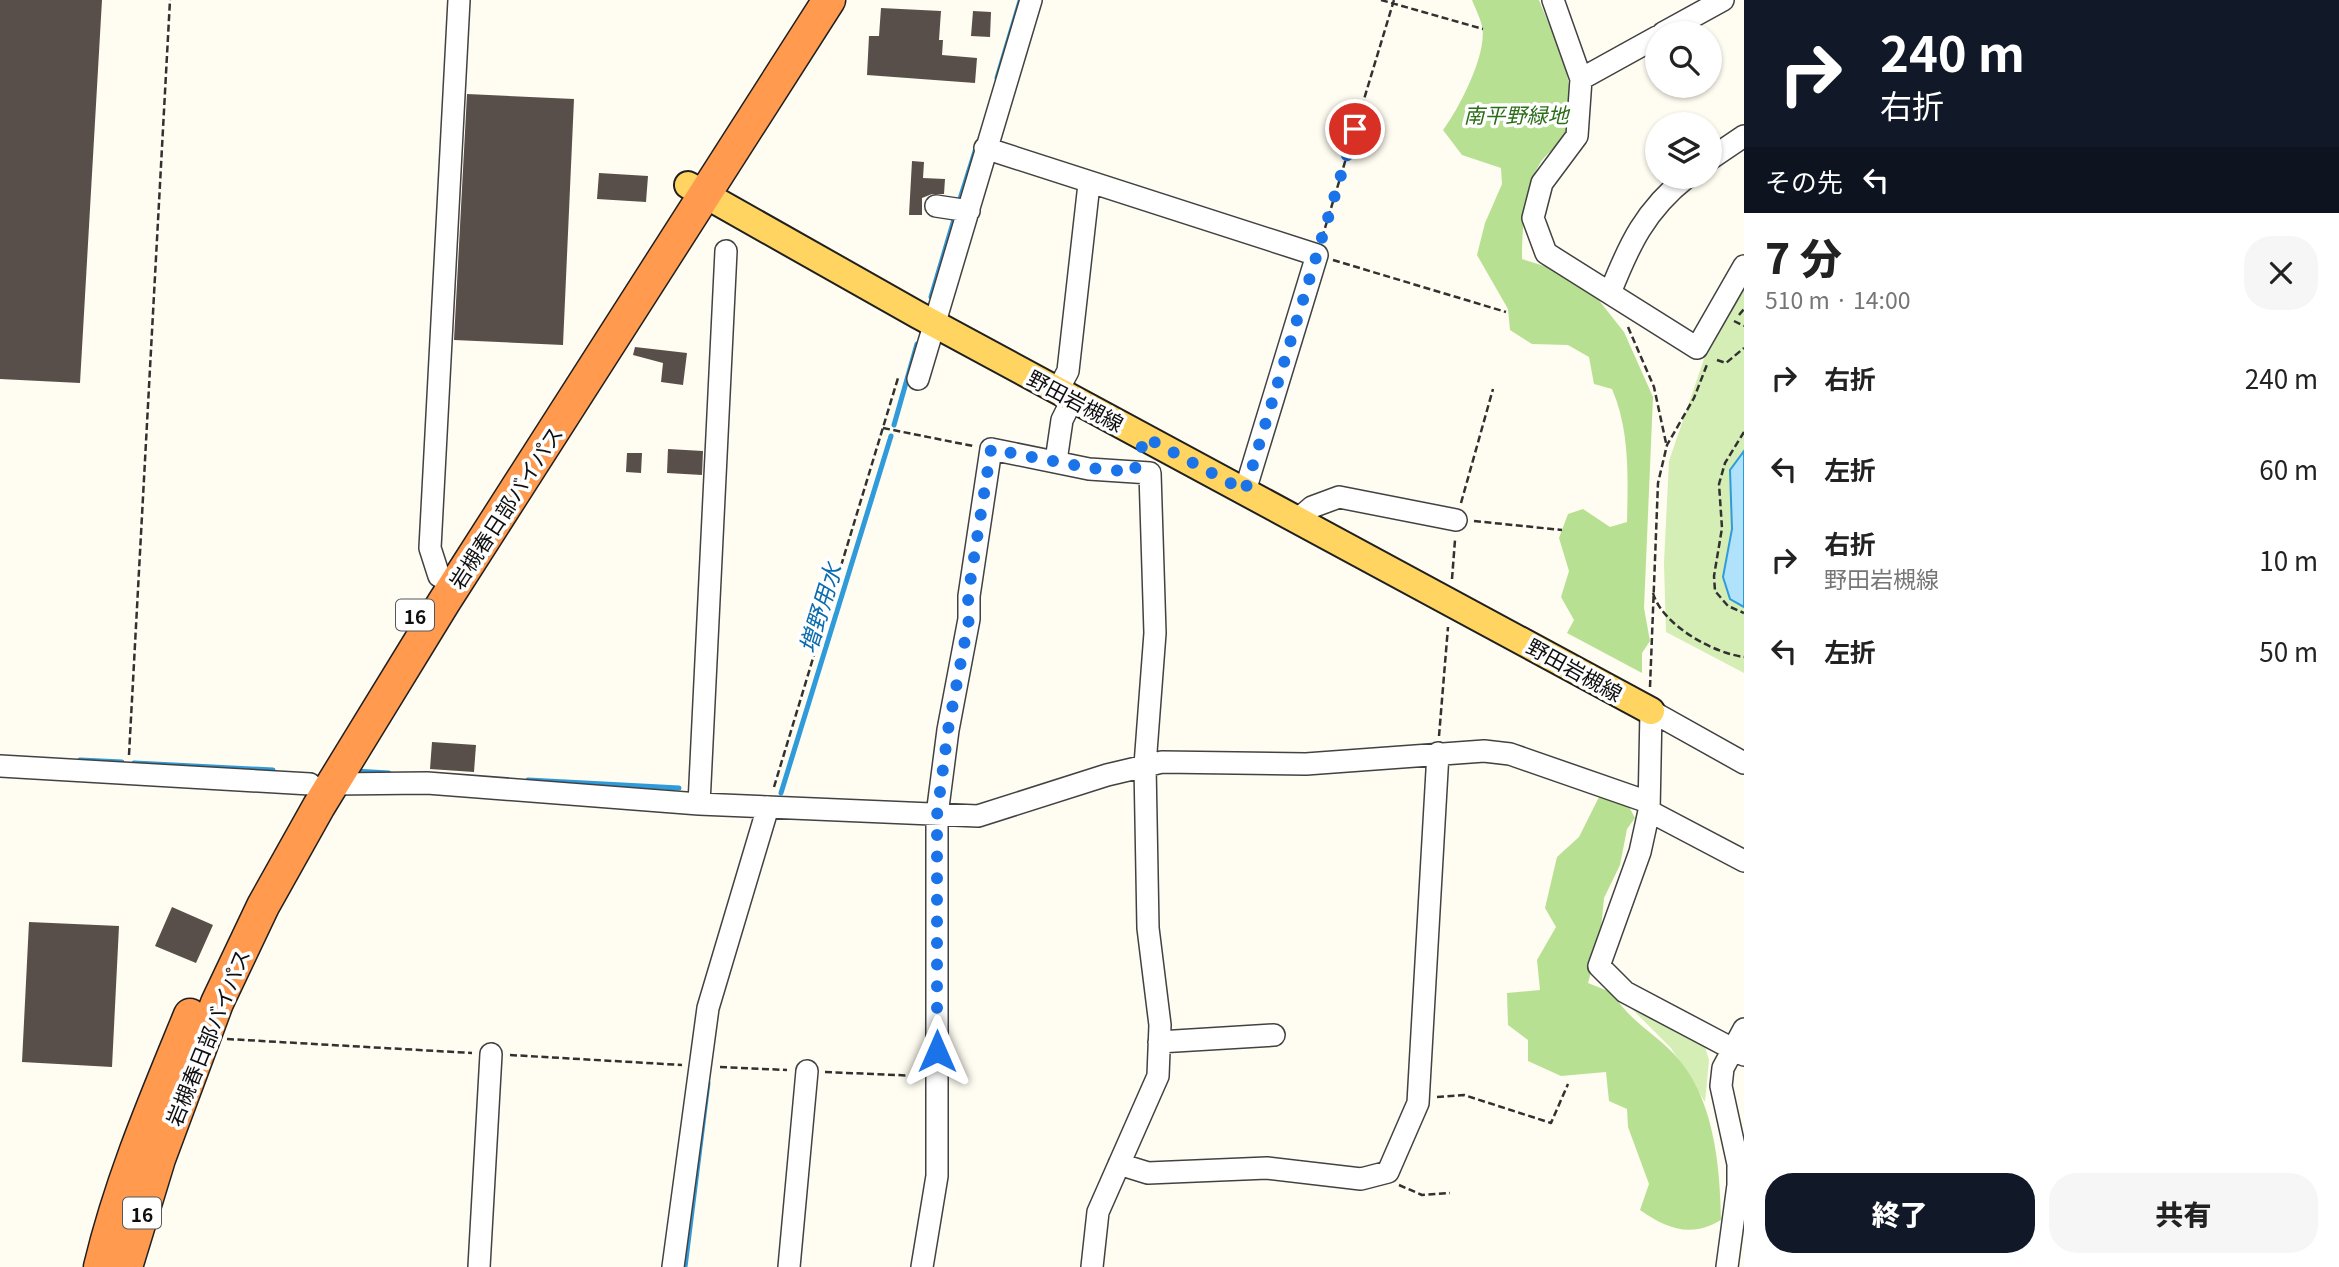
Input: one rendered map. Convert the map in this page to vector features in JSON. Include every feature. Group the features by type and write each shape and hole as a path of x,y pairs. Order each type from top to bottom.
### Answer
{"highway":[{"name":"岩槻春日部バイパス","path":"126,1267 159,1159 217,1003 263,906 310,783 444,602 696,190 803,0"},
{"name":"岩槻春日部バイパス","path":"100,1267 113,1213 139,1140 199,993 245,898 310,783 439,576 696,190 829,0"}],"main road":[{"name":"野田岩槻線","path":"696,190 934,324 1450,600 1651,711"}],"street":[{"path":"439,576 430,548 459,0"},
{"path":"908,379 934,324 1031,0"},
{"path":"1553,0 1581,79 1577,136 1542,183 1533,218 1546,253 1697,348 1744,266"},
{"path":"1685,21 1723,0"},
{"path":"1581,79 1645,44"},
{"path":"1722,151 1744,136"},
{"path":"985,148 1090,184 1290,244 1317,255 1245,491"},
{"path":"1056,461 1090,184"},
{"path":"1610,293 1637,230 1672,189"},
{"path":"936,206 969,211"},
{"path":"699,804 726,251"},
{"path":"1134,472 1145,437"},
{"path":"922,1267 937,1177 937,815 948,730 969,619 968,596 991,449 1089,468 1150,472 1156,633 1145,765 1148,928 1159,1042 1158,1076 1135,1135 1098,1212 1092,1267"},
{"path":"1298,519 1312,507 1339,497 1457,520"},
{"path":"1739,1052 1625,992 1600,966 1640,852 1649,807 1651,711 1744,763"},
{"path":"0,766 310,783 427,783 699,804 978,816 1145,765 1179,761 1306,764 1483,751 1510,754 1649,807 1744,861"},
{"path":"1119,1164 1148,1173 1267,1168 1361,1180 1388,1172 1418,1103 1438,753"},
{"path":"288,761 310,783"},
{"path":"673,1267 698,1066 708,1008 768,807"},
{"path":"1727,1267 1741,1187 1736,1146 1721,1086 1724,1068 1739,1052 1744,1029"},
{"path":"1159,1042 1274,1035"},
{"path":"479,1267 491,1054"},
{"path":"789,1267 807,1071"}],"path":[{"path":"128,774 170,0"},
{"path":"1381,0 1483,29"},
{"path":"1393,2 1317,255 1506,312"},
{"path":"1610,293 1650,377 1667,445"},
{"path":"1734,321 1744,326"},
{"path":"1717,360 1726,363 1744,348"},
{"path":"1651,711 1658,483 1667,445 1694,398 1711,356"},
{"path":"768,807 883,428 908,379"},
{"path":"1438,753 1457,520 1493,389"},
{"path":"883,428 991,449"},
{"path":"1744,432 1726,463 1719,484 1722,528 1714,576 1716,591 1721,598 1728,606 1744,613"},
{"path":"1457,520 1562,530"},
{"path":"1653,592 1655,600 1695,639 1732,655 1744,656"},
{"path":"204,1038 698,1066"},
{"path":"1418,1103 1430,1097 1464,1095 1551,1123 1569,1084"},
{"path":"1375,1175 1422,1195 1450,1193"}],"green space":[{"name":"南平野緑地","path":"1472,0 1539,0 1562,57 1569,86 1569,126 1562,139 1539,165 1530,186 1523,224 1522,259 1554,269 1597,298 1624,332 1653,397 1644,608 1650,641 1642,653 1642,673 1567,633 1574,620 1561,597 1569,571 1559,538 1568,514 1583,509 1610,527 1627,522 1625,438 1612,389 1594,384 1589,357 1568,345 1532,344 1510,330 1508,309 1477,255 1485,223 1502,184 1501,168 1462,155 1443,130 1464,95 1481,51 1482,26"},
{"path":"1744,285 1744,673 1666,632 1664,563 1669,461 1704,359"},
{"path":"1599,797 1628,805 1635,818 1627,829 1620,865 1604,898 1600,939 1588,983 1613,993 1633,1018 1673,1053 1698,1089 1706,1110 1716,1154 1721,1220 1699,1229 1679,1229 1640,1210 1649,1184 1628,1127 1627,1109 1609,1101 1606,1072 1561,1076 1528,1061 1528,1040 1508,1025 1507,993 1540,990 1537,960 1556,927 1545,908 1557,857 1579,837"},
{"path":"1624,1001 1704,1044 1709,1060 1705,1102 1671,1048"}],"water":[{"path":"1744,451 1744,607 1730,599 1723,577 1732,529 1730,470"}],"building":[{"path":"0,0 102,0 80,383 0,379"},
{"path":"881,8 941,11 939,40 943,40 942,55 977,58 975,83 867,75 869,36 879,36"},
{"path":"973,11 991,12 990,37 971,36"},
{"path":"467,94 574,99 563,345 454,340"},
{"path":"912,161 924,162 923,178 945,179 944,194 932,194 922,198 922,215 909,215"},
{"path":"599,173 648,176 646,202 597,199"},
{"path":"635,347 687,353 683,385 661,382 663,363 633,355"},
{"path":"668,449 703,451 702,475 667,473"},
{"path":"627,453 642,453 641,473 626,472"},
{"path":"432,742 476,745 474,772 430,769"},
{"path":"172,907 213,925 196,963 155,946"},
{"path":"29,922 119,926 112,1067 22,1062"}],"waterway":[{"name":"増野用水","path":"997,78 1020,1"},
{"name":"増野用水","path":"959,202 977,145"},
{"name":"増野用水","path":"931,297 955,216"},
{"name":"増野用水","path":"894,425 917,344"},
{"name":"増野用水","path":"781,793 891,436"},
{"path":"80,760 122,762"},
{"path":"134,763 273,770"},
{"path":"354,771 389,773"},
{"path":"528,780 679,788"},
{"path":"685,1267 708,1083"}],"route":[{"path":"937,1051 937,815 948,730 969,619 968,596 991,449 1089,468 1134,472 1145,437 1245,491 1355,129"}]}
